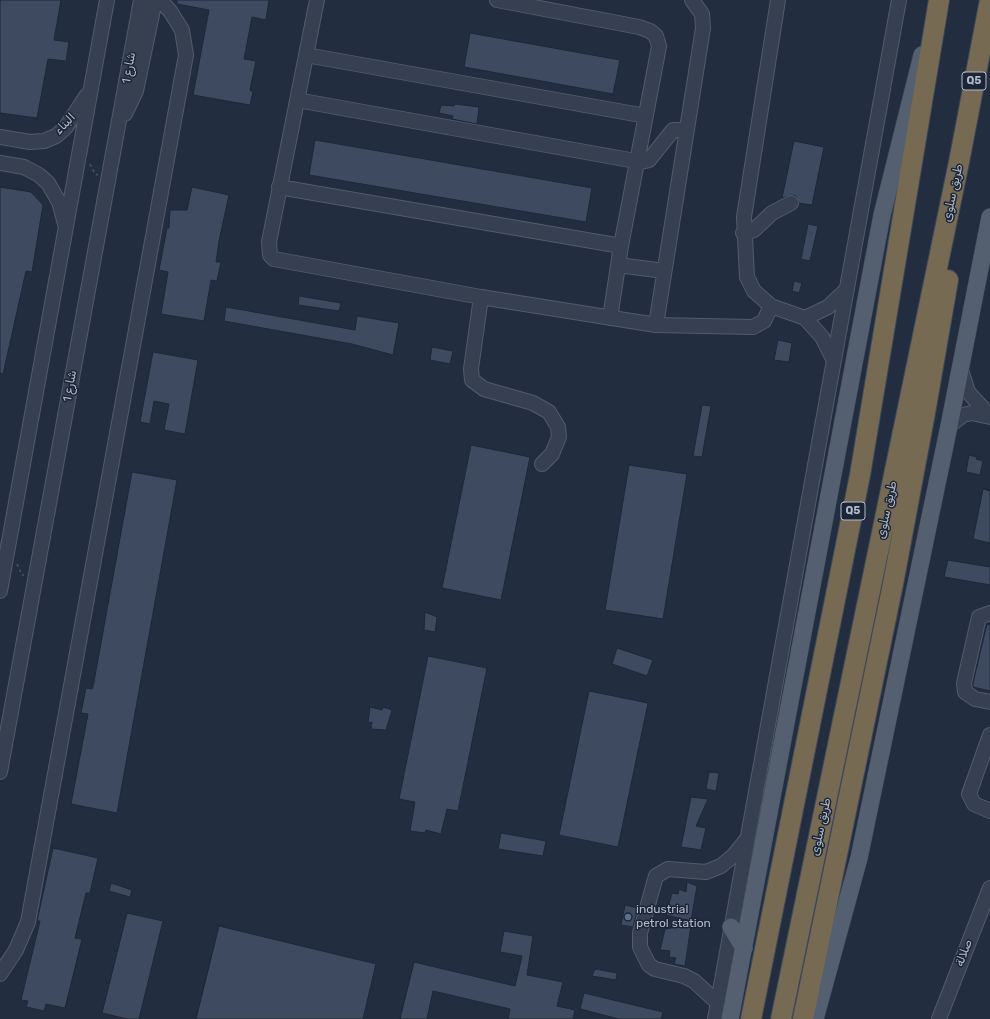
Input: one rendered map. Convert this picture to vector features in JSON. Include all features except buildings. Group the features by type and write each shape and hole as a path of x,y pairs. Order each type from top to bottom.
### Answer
{"highway":[{"name":"Q5","path":"751,1019 860,475 939,0"},
{"name":"طريق سلوى","path":"781,1019 959,162 990,0"},
{"path":"803,1019 893,584 925,413 951,260 959,162"}],"main road":[{"path":"730,1019 882,215 935,0"},
{"path":"826,1019 961,370 990,217"},
{"path":"815,1019 859,858"},
{"path":"731,927 744,948"}],"street":[{"path":"0,591 107,0"},
{"name":"شارع 1","path":"0,772 141,0"},
{"path":"119,124 136,91 155,0"},
{"path":"0,974 16,950 28,922 186,55 182,30 170,11 160,0"},
{"path":"317,0 268,248 270,255 274,259 481,297 656,324 752,327 764,321 771,306"},
{"path":"497,0 650,31 656,36 659,46 621,246 610,318"},
{"path":"656,324 703,28 702,14 692,0"},
{"path":"778,0 744,217 743,232 745,266 750,285 760,298 771,306 805,318 822,337 833,359"},
{"path":"714,1019 898,0"},
{"path":"306,55 646,116"},
{"name":"البناء","path":"0,137 30,142 44,141 56,136 66,127 78,112 92,86"},
{"path":"297,100 637,161 649,160 673,130 686,130"},
{"path":"0,163 24,167 38,174 48,183 59,202 66,228"},
{"path":"279,187 621,246"},
{"path":"743,232 754,230 772,213 791,203"},
{"path":"618,265 664,271"},
{"path":"805,318 828,307 846,290"},
{"path":"481,297 471,369 472,380 484,389 533,403 549,412 556,423 559,437 552,454 542,464"},
{"path":"961,370 968,392 990,417"},
{"path":"949,426 963,415 972,413 990,417"},
{"path":"0,536 14,519"},
{"path":"990,613 979,617 964,683 964,692 975,699 990,702"},
{"path":"990,734 969,794 974,804 990,811"},
{"path":"718,1003 705,989 694,981 684,976 656,969 649,964 640,947 640,933 656,876 668,869 706,872 721,866 734,855 747,838"},
{"name":"صلالة","path":"938,1019 990,888"}],"path":[{"path":"78,162 90,165 95,174 109,178"},
{"path":"6,562 19,564 22,574 35,577"}],"place":[{"name":"industrial petrol station","path":"628,917"}]}
